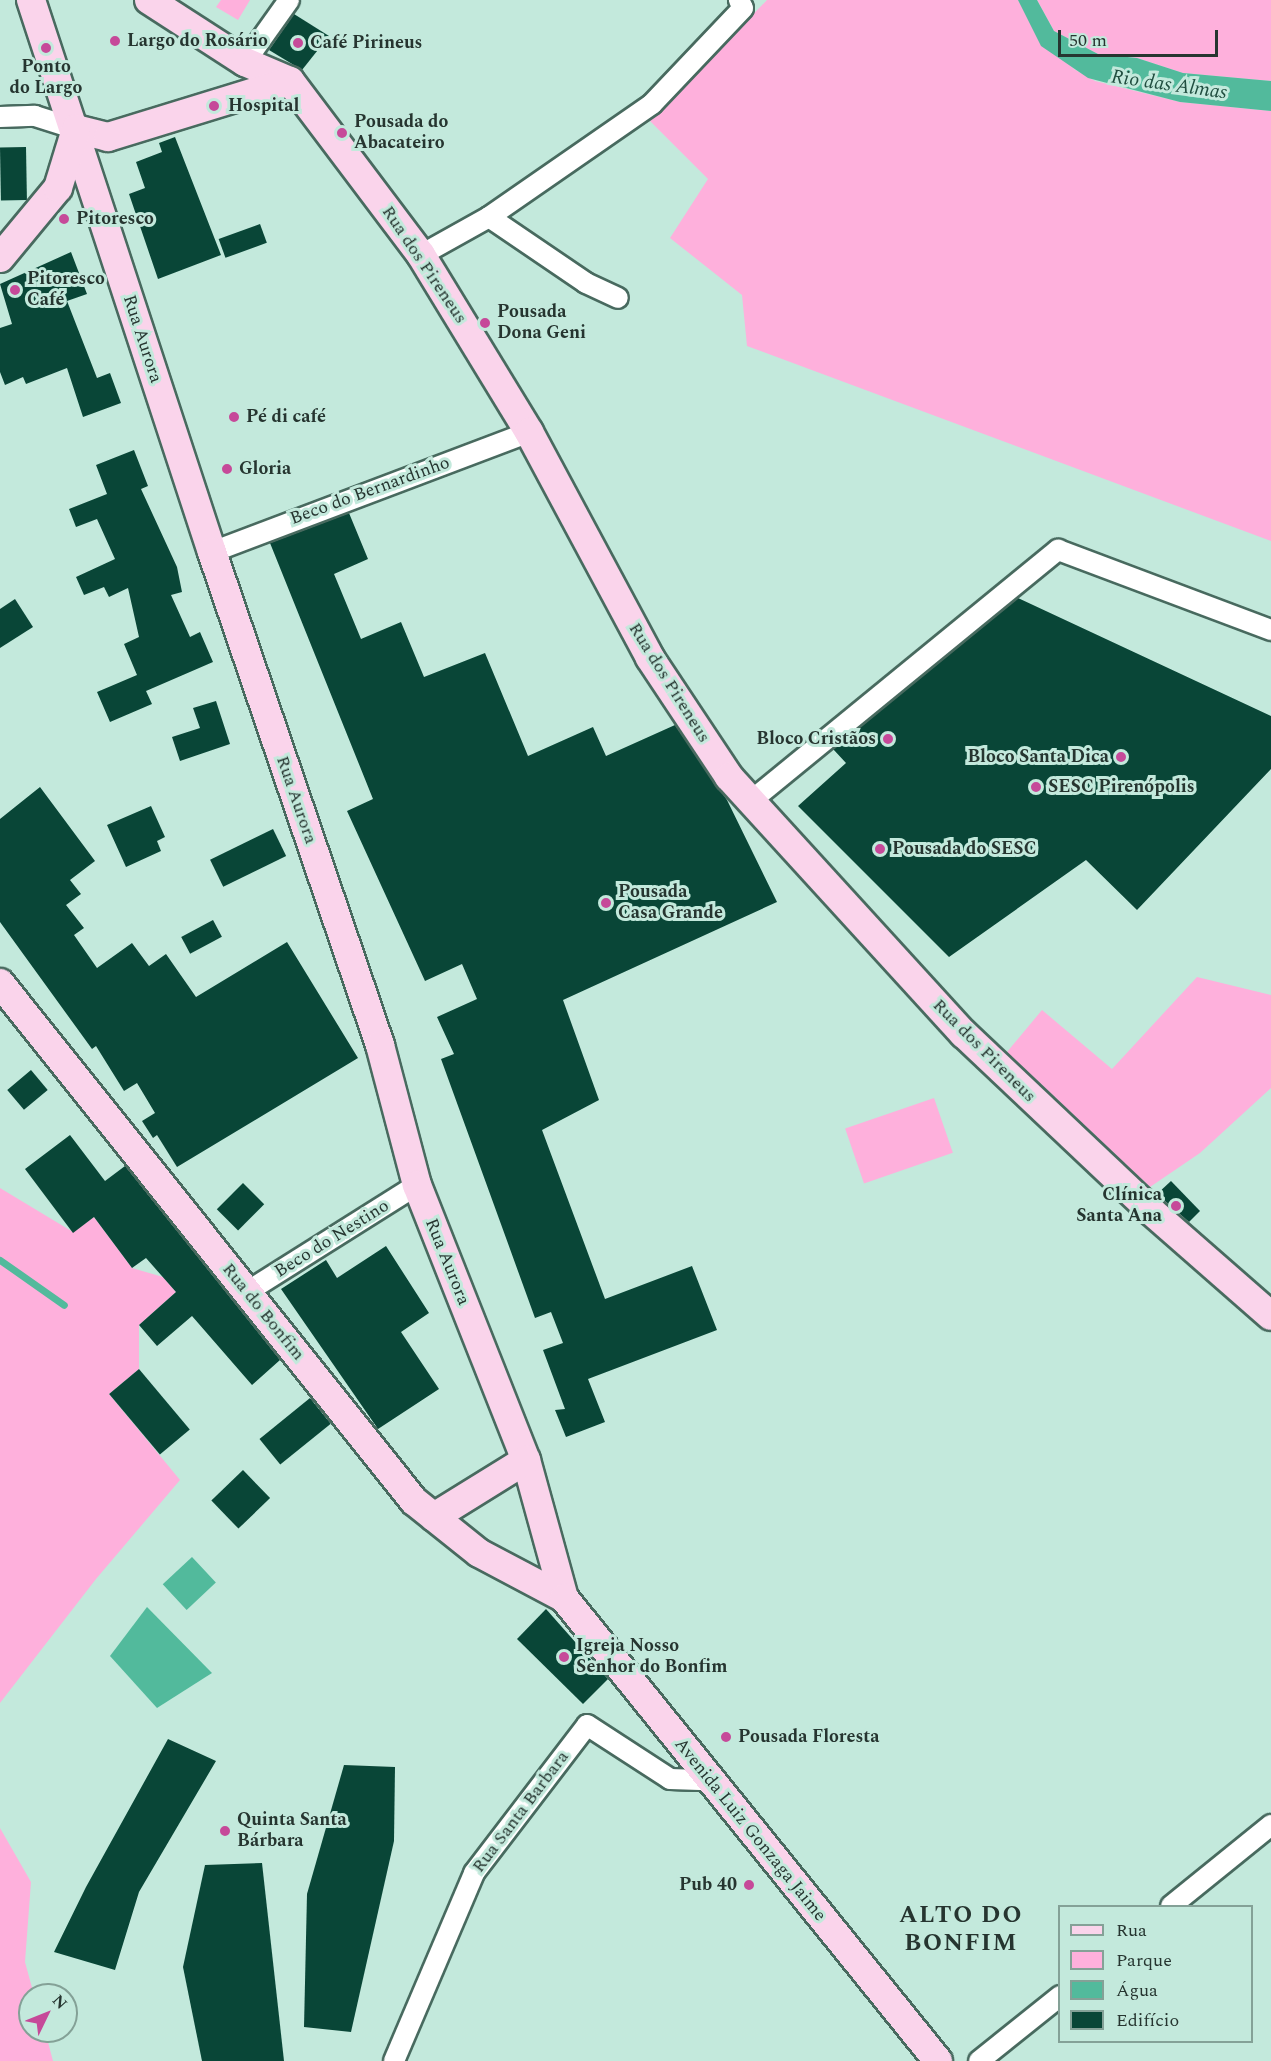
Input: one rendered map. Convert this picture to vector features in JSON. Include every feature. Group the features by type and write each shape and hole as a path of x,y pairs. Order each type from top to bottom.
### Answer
{"main road":[{"name":"Rua Aurora","path":"31,0 76,129 102,217 212,552 380,1045 417,1185 526,1460 564,1598"},
{"path":"149,0 245,62 290,81"},
{"path":"0,258 58,188 76,129 108,137 290,81"},
{"name":"Rua dos Pireneus","path":"290,81 421,255 529,432 650,658 729,777 963,1034 1271,1316"},
{"path":"58,188 86,192 102,217"},
{"name":"Rua do Bonfim","path":"0,983 414,1501 479,1553 564,1598"},
{"path":"434,1517 526,1460"},
{"name":"Avenida Luiz Gonzaga Jaime","path":"564,1598 707,1780 938,2061"}],"street":[{"path":"245,62 289,0"},
{"path":"421,255 489,217 652,104 741,4"},
{"path":"0,117 35,116 76,129"},
{"path":"489,217 586,283 618,298"},
{"name":"Beco do Bernardinho","path":"212,552 529,432"},
{"path":"751,801 1058,550 1271,630"},
{"name":"Beco do Nestino","path":"247,1292 417,1185"},
{"name":"Rua Santa Barbara","path":"394,2061 474,1873 587,1725 670,1779 707,1780"},
{"path":"1172,1905 1271,1826"},
{"path":"979,2061 1058,1997"}],"green space":[{"path":"221,0 250,0 238,20 216,7"},
{"path":"767,0 1018,0 1032,24 1074,69 1095,81 1180,102 1271,111 1271,541 747,346 742,295 670,238 708,179 650,121"},
{"path":"1037,0 1271,0 1271,81 1183,73 1137,58 1098,54 1054,31"},
{"path":"1197,977 1271,995 1271,1088 1200,1153 1150,1187 1007,1052 1042,1010 1112,1069"},
{"path":"934,1098 953,1153 864,1183 845,1129"},
{"path":"0,1188 73,1232 94,1217 132,1268 163,1277 176,1292 139,1325 139,1369 109,1394 180,1480 96,1579 0,1703"},
{"path":"0,1828 31,1882 25,1962 31,1983 18,1983 18,2043 48,2043 53,2061 0,2061"}],"water":[{"name":"Rio das Almas","path":"1018,0 1037,0 1054,31 1098,54 1137,58 1183,73 1271,81 1271,111 1180,102 1088,78 1041,46"},
{"path":"192,1557 216,1583 187,1610 163,1584"},
{"path":"147,1607 212,1673 157,1708 110,1656"}],"building":[{"name":"Café Pirineus","path":"294,14 329,36 302,70 269,50"},
{"path":"175,137 221,255 158,279 129,194 145,188 136,162 162,152 159,143"},
{"path":"0,147 26,147 27,200 1,200"},
{"path":"260,224 267,243 225,258 219,239"},
{"path":"71,252 87,294 67,301 97,378 110,373 121,403 83,417 67,368 26,384 23,377 5,385 0,372 0,328 12,324 0,284"},
{"path":"134,450 148,486 141,489 177,567 182,592 171,595 190,637 200,632 213,662 146,691 152,704 110,722 97,692 137,675 124,644 139,637 128,588 109,597 104,587 84,595 76,577 115,559 97,519 76,527 69,509 107,494 96,465"},
{"path":"349,513 368,559 334,574 361,639 401,622 424,677 485,653 528,756 593,727 606,756 675,725 727,800 777,902 563,1000 599,1100 542,1130 605,1299 692,1266 717,1330 588,1379 605,1422 566,1437 555,1410 565,1409 543,1350 563,1343 551,1312 535,1318 441,1059 454,1054 437,1017 477,999 462,964 425,981 347,811 373,799 270,543"},
{"name":"SESC Pirenópolis","path":"1018,598 1271,716 1271,769 1137,910 1086,860 949,957 798,806 846,763 833,749"},
{"path":"15,599 33,627 0,648 0,609"},
{"path":"216,701 230,744 180,761 172,737 200,728 193,708"},
{"path":"40,787 95,861 70,880 81,894 66,905 84,928 74,935 97,968 132,943 149,966 166,954 196,997 287,942 358,1058 177,1167 157,1135 153,1138 142,1121 155,1113 137,1083 124,1091 96,1046 92,1049 0,922 0,819"},
{"path":"151,806 165,837 157,841 161,851 126,867 107,825"},
{"path":"273,829 286,856 223,887 210,860"},
{"path":"213,920 222,937 190,954 181,937"},
{"path":"31,1070 48,1090 24,1110 7,1090"},
{"path":"70,1135 105,1181 125,1166 280,1360 252,1385 192,1316 157,1346 139,1325 176,1292 146,1258 132,1268 94,1217 73,1233 25,1169"},
{"name":"Clínica Santa Ana","path":"1171,1181 1200,1211 1189,1222 1157,1194"},
{"path":"243,1183 264,1204 238,1230 217,1209"},
{"path":"386,1246 429,1313 401,1332 439,1389 378,1429 281,1289 326,1260 337,1278"},
{"path":"139,1369 190,1430 160,1455 109,1394"},
{"path":"310,1398 331,1424 280,1465 259,1439"},
{"path":"243,1470 270,1498 238,1529 211,1501"},
{"name":"Igreja Nosso Senhor do Bonfim","path":"546,1609 608,1679 583,1704 517,1639"},
{"path":"168,1739 216,1761 139,1892 115,1970 54,1952 86,1887"},
{"path":"344,1765 395,1767 394,1841 351,2032 304,2027 307,1894"},
{"path":"262,1863 284,2061 202,2061 183,1967 205,1865"}],"waterway":[{"path":"0,1260 64,1305"}],"place":[{"name":"Largo do Rosário","path":"115,41"},
{"name":"Café Pirineus","path":"298,43"},
{"name":"Ponto do Largo","path":"46,48"},
{"name":"Hospital","path":"214,106"},
{"name":"Pousada do Abacateiro","path":"342,133"},
{"name":"Pitoresco","path":"64,219"},
{"name":"Pitoresco Café","path":"15,290"},
{"name":"Pousada Dona Geni","path":"485,323"},
{"name":"Pé di café","path":"234,417"},
{"name":"Gloria","path":"227,469"},
{"name":"Bloco Cristãos","path":"888,739"},
{"name":"Bloco Santa Dica","path":"1121,757"},
{"name":"SESC Pirenópolis","path":"1036,787"},
{"name":"Pousada do SESC","path":"880,849"},
{"name":"Pousada Casa Grande","path":"606,903"},
{"name":"Clínica Santa Ana","path":"1176,1206"},
{"name":"Igreja Nosso Senhor do Bonfim","path":"564,1657"},
{"name":"Pousada Floresta","path":"726,1737"},
{"name":"Quinta Santa Bárbara","path":"225,1831"},
{"name":"Pub 40","path":"749,1885"}],"district":[{"name":"ALTO DO BONFIM","path":"961,1930"}]}
